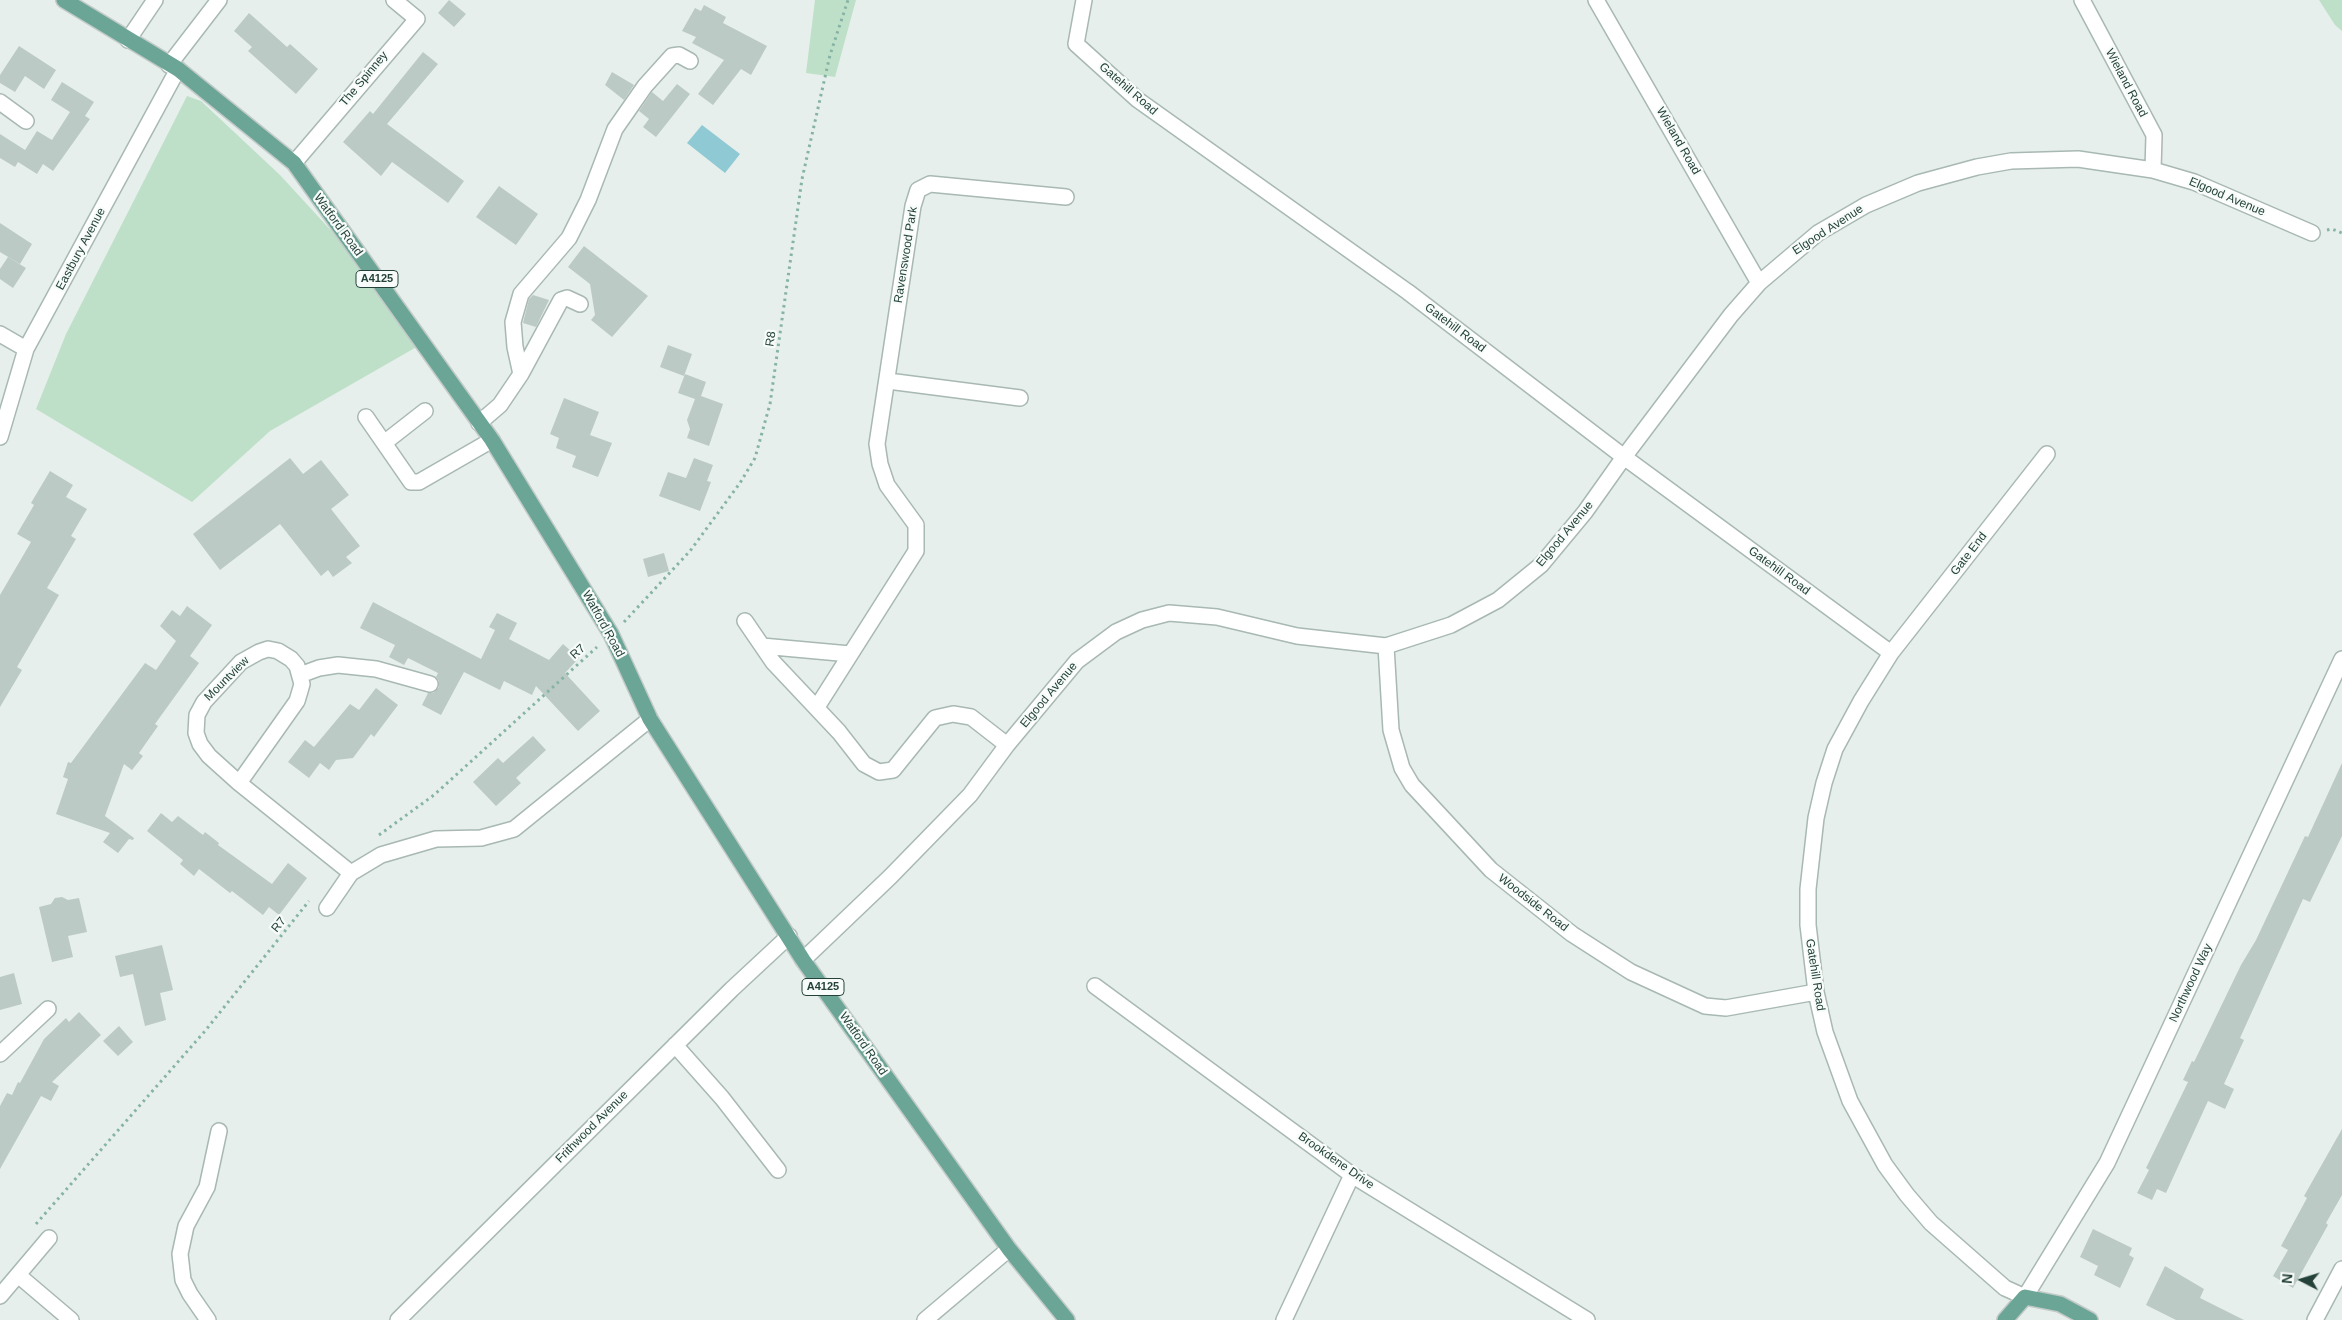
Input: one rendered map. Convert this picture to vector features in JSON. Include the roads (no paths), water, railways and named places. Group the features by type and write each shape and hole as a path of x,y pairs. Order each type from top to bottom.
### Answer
{"main road":[{"name":"Watford Road","path":"64,0 174,67 294,163 492,440 611,634 650,719 803,960 1009,1249 1067,1320"},
{"path":"2005,1320 2025,1297 2060,1304 2090,1320"}],"street":[{"path":"128,40 155,0"},
{"name":"Eastbury Avenue","path":"0,437 26,349 174,67 219,0"},
{"name":"The Spinney","path":"294,163 417,19 394,0"},
{"name":"Gatehill Road","path":"1084,0 1076,44 1138,100 1408,292 1624,457 1891,653 1861,701 1835,749 1816,818 1808,890 1808,925 1816,992 1825,1032 1836,1067 1850,1101 1886,1165 1931,1222 2006,1288 2025,1297"},
{"name":"Wieland Road","path":"1596,0 1759,283"},
{"name":"Wieland Road","path":"2082,0 2154,135 2153,170"},
{"path":"521,374 512,322 521,294 569,238 588,200 616,129 645,86 672,56 679,55 690,61"},
{"path":"0,102 26,121"},
{"name":"Elgood Avenue","path":"803,960 890,877 970,795 1007,745 1077,661 1116,632 1142,620 1169,613 1217,617 1297,636 1386,646 1451,625 1505,594 1541,565 1585,512 1731,315 1759,283 1796,250 1841,219 1891,193 1945,174 1994,164 2044,159 2112,162 2153,170 2194,182 2312,233"},
{"name":"Ravenswood Park","path":"817,707 916,551 916,524 887,486 880,464 877,444 913,206 918,190 930,184 1066,197"},
{"path":"479,423 500,405 521,374 561,300 567,298 580,304"},
{"path":"0,334 26,349"},
{"path":"888,381 1020,398"},
{"path":"384,443 425,411"},
{"path":"366,417 411,482 419,482 492,440"},
{"name":"Gate End","path":"1891,653 2047,454"},
{"path":"745,621 773,662 817,707 864,764 879,772 893,770 935,718 953,714 971,717 1007,745"},
{"path":"762,646 850,654"},
{"name":"Woodside Road","path":"1386,646 1391,730 1402,768 1412,785 1498,876 1572,934 1631,972 1705,1006 1726,1008 1816,992"},
{"name":"Mountview","path":"300,675 291,659 284,654 268,650 259,652 241,662 204,702 196,724 200,744 239,783 351,873"},
{"name":"Northwood Way","path":"2025,1297 2107,1163 2342,659"},
{"path":"239,783 296,702 302,684 300,675 319,668 338,666 376,669 430,684"},
{"path":"327,908 351,873 381,855 436,839 481,838 514,829 650,719"},
{"name":"Frithwood Avenue","path":"398,1320 675,1045 789,936"},
{"name":"Brookdene Drive","path":"1095,986 1352,1174 1588,1320"},
{"path":"0,1054 48,1009"},
{"path":"675,1045 722,1098 778,1170"},
{"path":"208,1320 183,1280 180,1254 191,1214 207,1187 219,1131"},
{"path":"1287,1319 1352,1174"},
{"path":"0,1296 49,1238"},
{"path":"925,1320 1009,1249"},
{"path":"2315,1320 2342,1269"},
{"path":"18,1275 71,1320"}],"water":[{"path":"702,125 740,154 725,173 687,143"}]}
